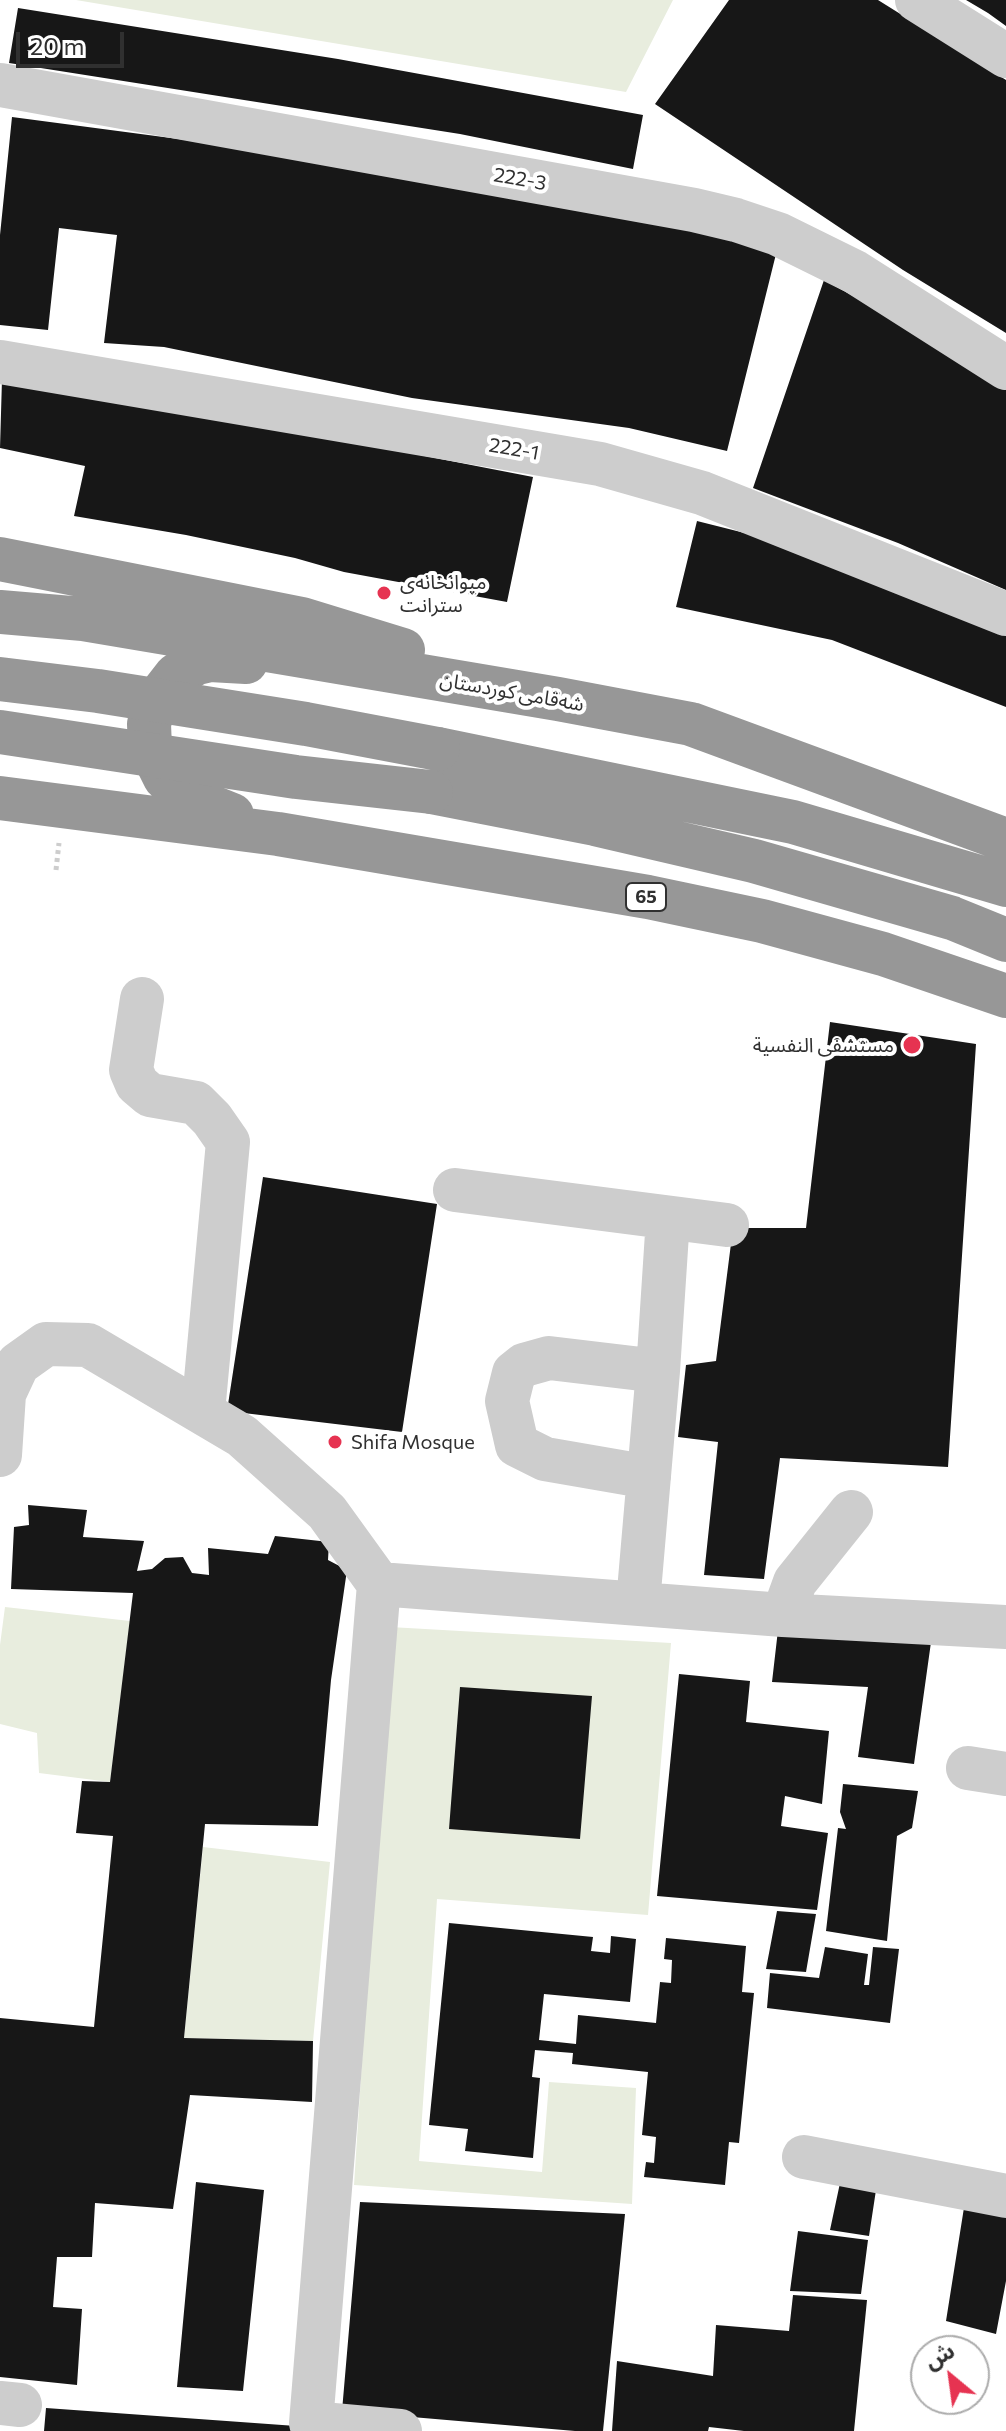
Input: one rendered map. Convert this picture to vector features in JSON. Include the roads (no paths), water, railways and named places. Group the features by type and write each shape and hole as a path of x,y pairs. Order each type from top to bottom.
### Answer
{"highway":[{"path":"0,559 302,619 558,699"},
{"name":"شەقامی کوردستان","path":"0,612 83,619 691,724 1006,840"},
{"path":"278,834 192,799 173,787 158,769 150,748 151,713 168,683 197,663 222,659 473,700 558,699"},
{"path":"0,679 276,719 438,749 793,822 1006,885"},
{"path":"0,732 296,777 431,792 595,824 754,861 952,918 1006,940"},
{"name":"65","path":"0,798 278,834 648,897 762,921 883,954 1006,996"},
{"path":"0,816 51,805"}],"street":[{"path":"917,0 1006,56"},
{"name":"222-3","path":"0,85 736,220 778,234 855,272 1006,368"},
{"name":"222-1","path":"0,362 613,468 714,498 1006,614"},
{"path":"142,999 131,1070 137,1084 150,1095 196,1103 228,1142 203,1412"},
{"path":"455,1190 727,1225"},
{"path":"638,1603 668,1218"},
{"path":"0,1455 4,1394 18,1364 46,1344 88,1345 242,1436 327,1512 379,1584 311,2423 400,2431"},
{"path":"649,1477 545,1459 517,1445 507,1401 514,1373 524,1365 549,1358 658,1371"},
{"path":"783,1615 795,1582 851,1512"},
{"path":"379,1584 783,1615 1006,1627"},
{"path":"804,2157 1006,2196"}],"place":[{"name":"میوانخانەی سترانت","path":"384,593"},
{"name":"مستشفى النفسية","path":"912,1045"},
{"name":"Shifa Mosque","path":"335,1442"}]}
